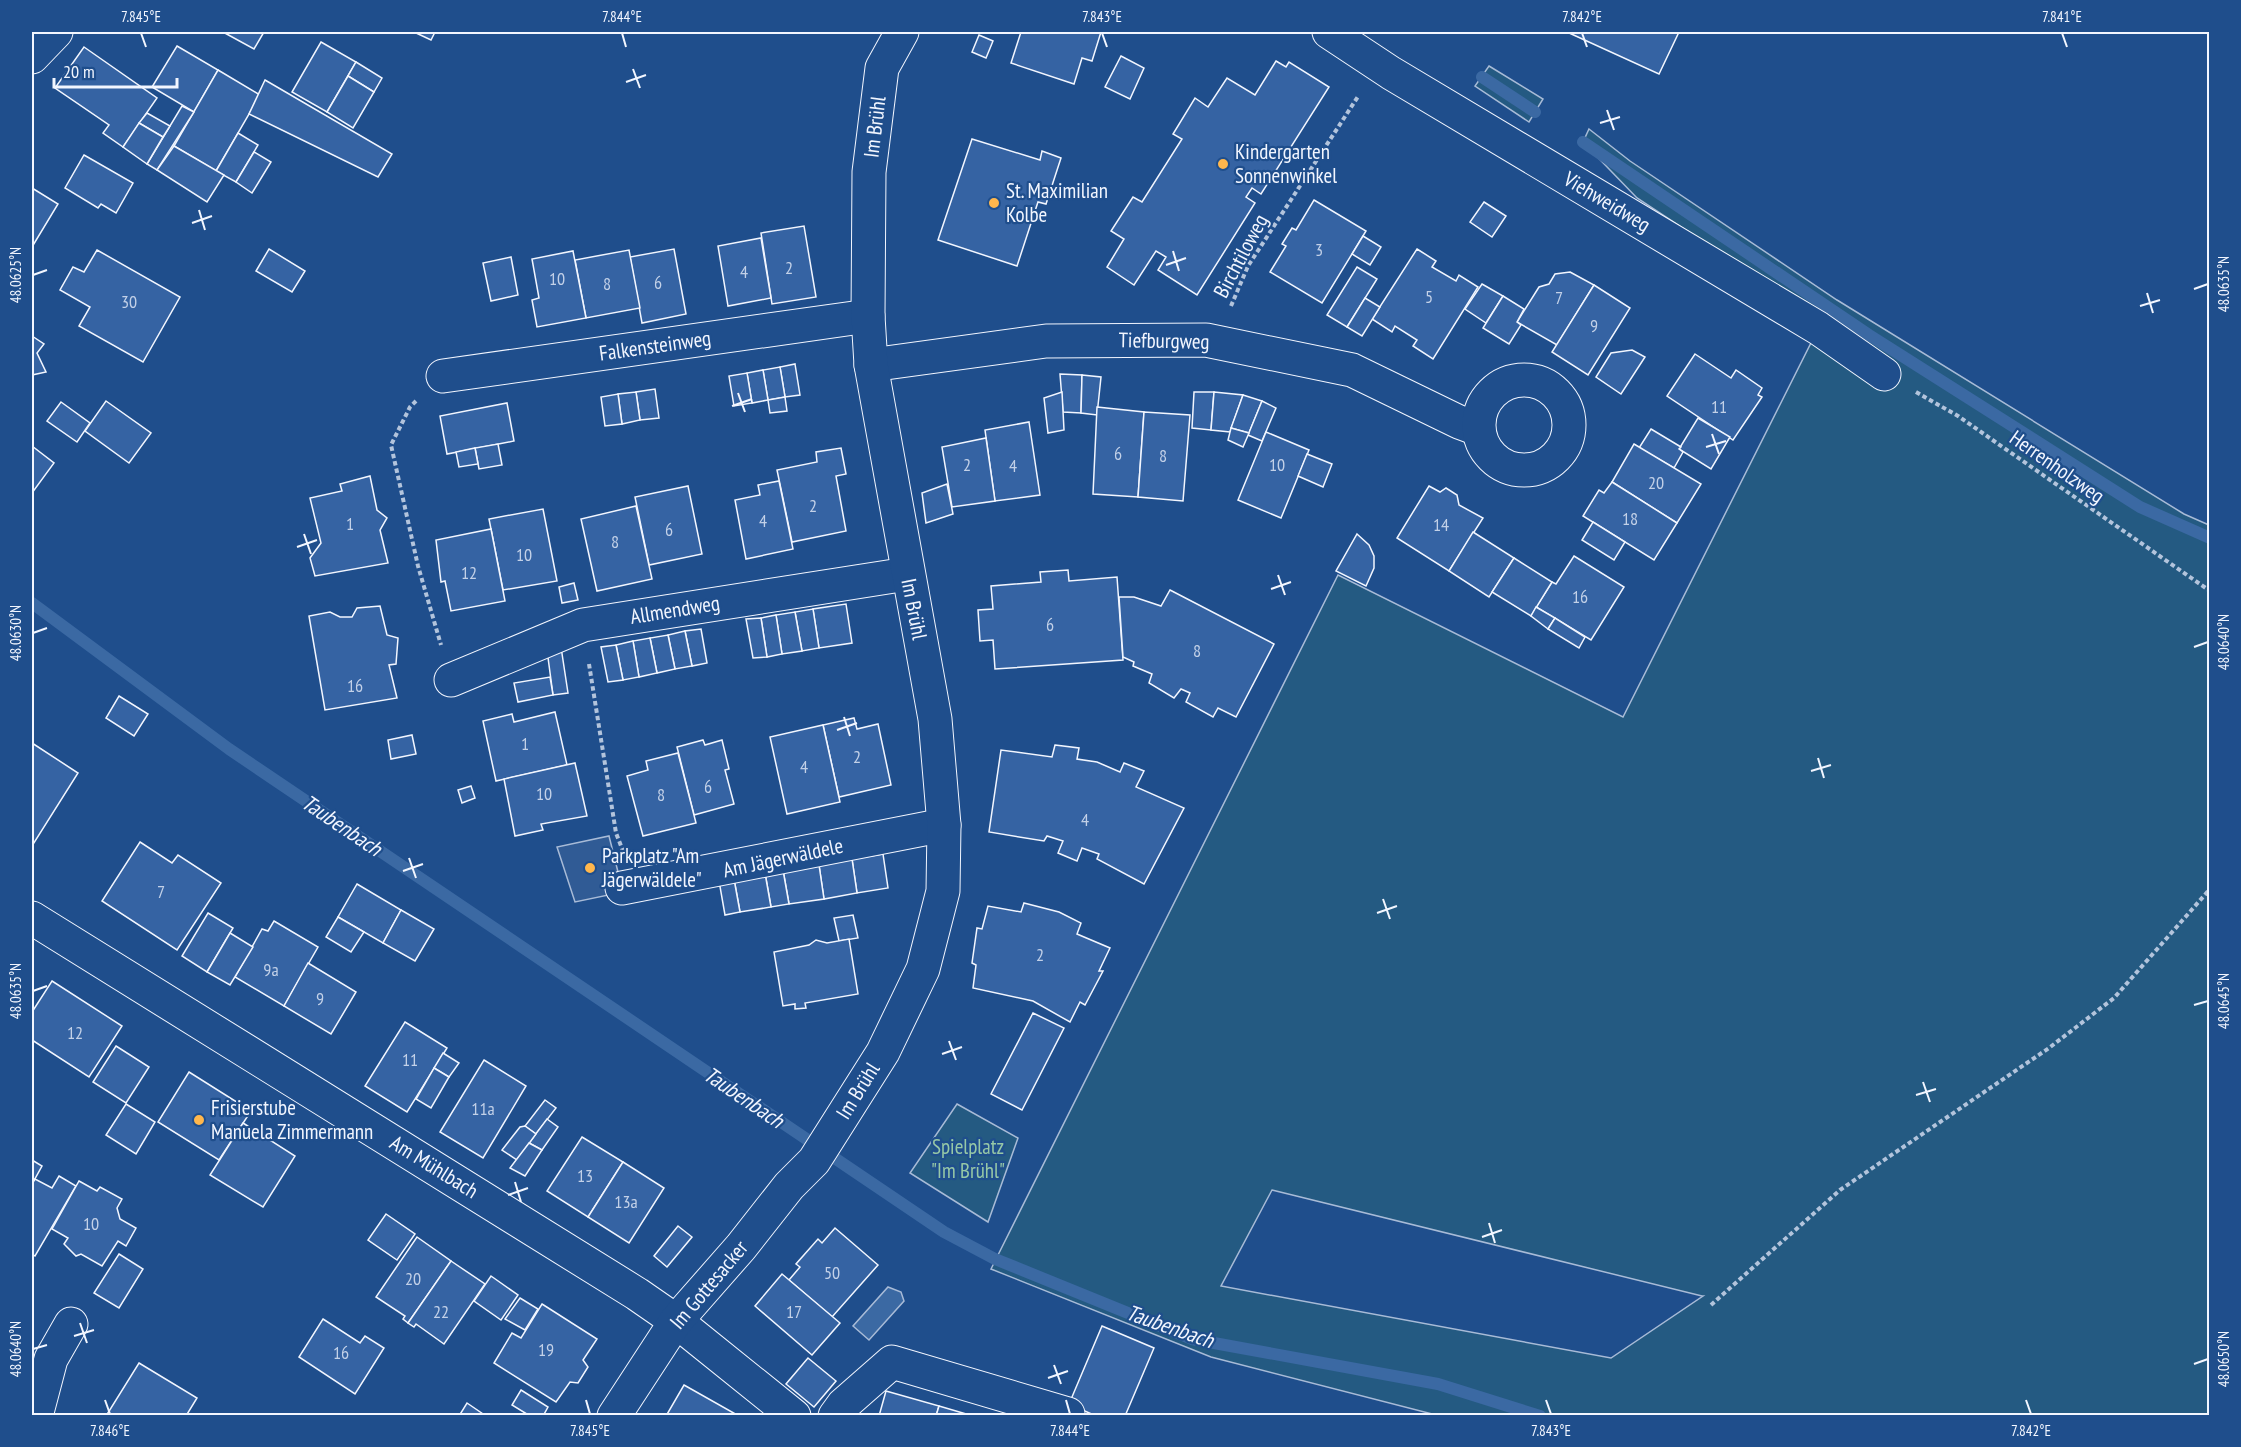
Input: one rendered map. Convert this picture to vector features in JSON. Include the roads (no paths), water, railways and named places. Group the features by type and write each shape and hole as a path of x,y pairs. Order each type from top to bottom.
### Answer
{"street":[{"path":"32,57 57,32"},
{"name":"Im Brühl","path":"814,1161 883,1052 922,969 943,891 944,825 935,719 871,365 868,316 869,172 882,68 902,32"},
{"name":"Viehweidweg","path":"1329,32 1380,65 1818,328 1884,374"},
{"name":"Falkensteinweg","path":"443,376 868,316"},
{"name":"Tiefburgweg","path":"871,365 1046,341 1206,340 1352,370 1478,429"},
{"name":"Allmendweg","path":"451,680 583,625 907,574"},
{"name":"Am Jägerwäldele","path":"629,887 944,825"},
{"name":"Am Mühlbach","path":"32,918 344,1110 676,1321 794,1416"},
{"name":"Im Gottesacker","path":"614,1416 676,1321 741,1248 789,1186 814,1161"},
{"path":"36,1416 51,1359 71,1324"},
{"path":"835,1416 843,1405 892,1362 1068,1414"}],"waterway":[{"path":"1482,77 1535,112"},
{"path":"1583,142 1869,335 2140,507 2210,538"},
{"name":"Taubenbach","path":"32,603 229,749 944,1232 995,1259 1192,1339 1438,1384 1540,1416"}],"place":[{"name":"Kindergarten Sonnenwinkel","path":"1223,164"},
{"name":"St. Maximilian Kolbe","path":"994,203"},
{"name":"Parkplatz \"Am Jägerwäldele\"","path":"590,868"},
{"name":"Frisierstube Manuela Zimmermann","path":"199,1120"}],"park label":[{"name":"Spielplatz \"Im Brühl\"","path":"968,1159"}]}
